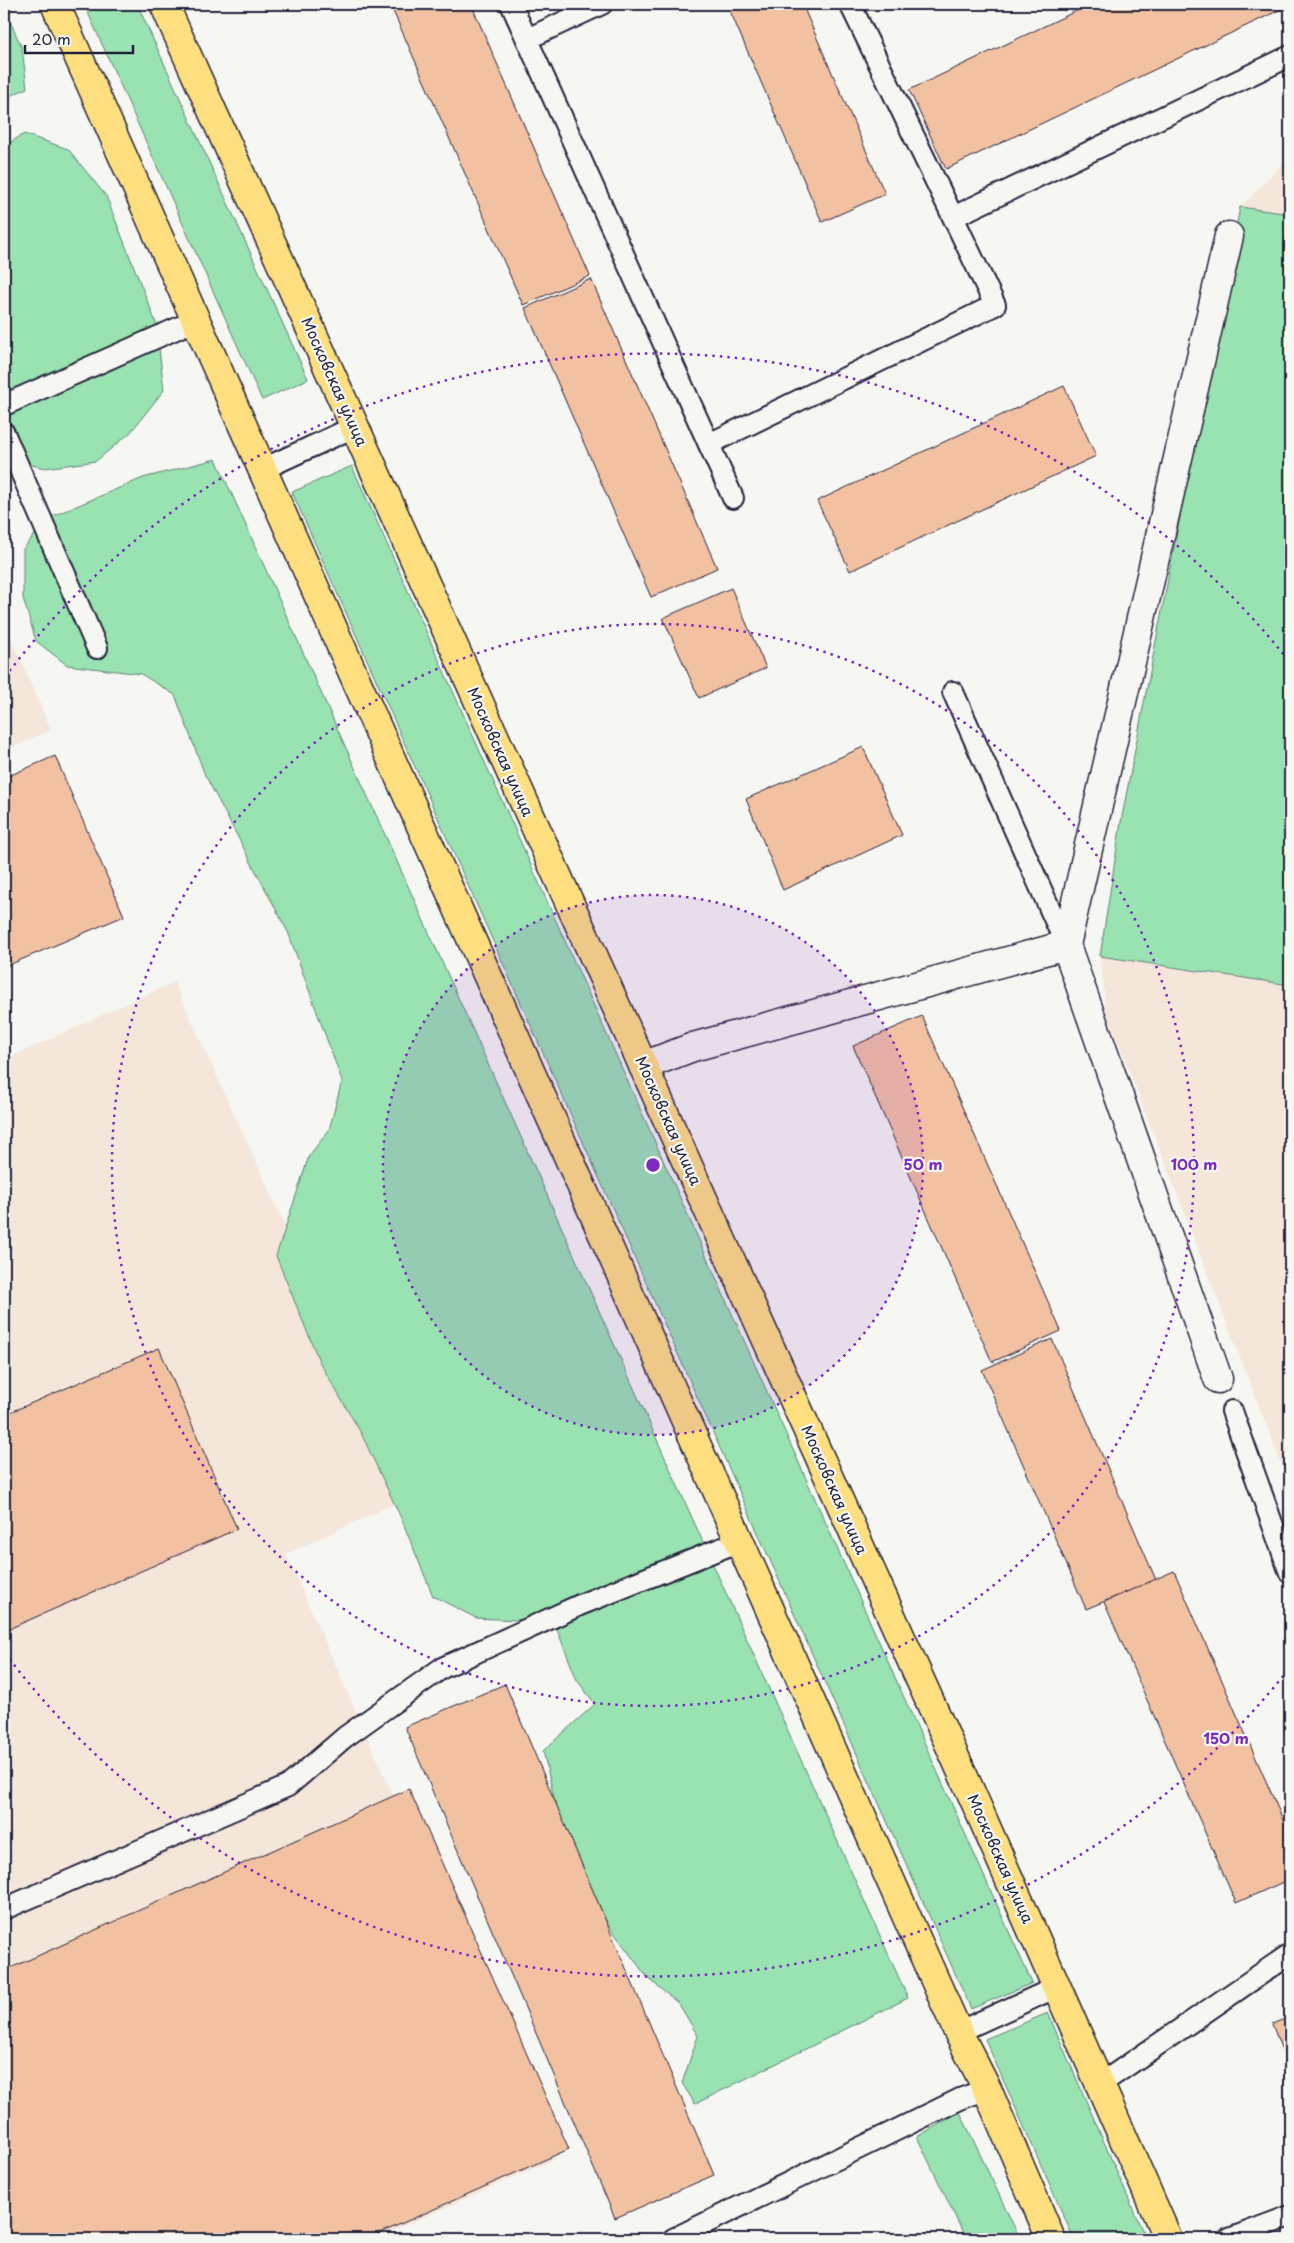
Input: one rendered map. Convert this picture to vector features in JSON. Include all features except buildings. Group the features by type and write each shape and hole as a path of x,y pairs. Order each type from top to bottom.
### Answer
{"main road":[{"path":"55,4 958,2032 987,2090 1051,2239"},
{"name":"Московская улица","path":"169,5 354,427 965,1779 1168,2239"}],"street":[{"path":"1218,1378 1066,945 1228,236"},
{"path":"643,1066 693,1047 1066,945"}],"lane":[{"path":"511,4 733,498"},
{"path":"527,39 602,4"},
{"path":"709,444 995,305 850,4"},
{"path":"952,217 1290,56"},
{"path":"4,405 196,320"},
{"path":"261,470 354,427"},
{"path":"4,433 97,648"},
{"path":"953,692 1066,945"},
{"path":"1232,1411 1290,1573"},
{"path":"4,1909 288,1786 345,1737 442,1668 582,1604 740,1541"},
{"path":"1099,2085 1290,1954"},
{"path":"958,2032 1057,1988"},
{"path":"672,2239 960,2099 987,2090"},
{"path":"1229,2239 1290,2216"}],"shaded area":[{"path":"1290,156 1290,1486 1106,1011 1100,956 1121,822 1240,207"},
{"path":"4,622 51,730 4,751"},
{"path":"174,982 409,1497 286,1554 555,2159 374,2239 4,2239 4,1060"}],"green space":[{"path":"84,4 137,4 308,379 262,400"},
{"path":"4,8 22,48 27,88 4,99"},
{"path":"24,134 68,149 106,196 156,323 164,390 130,433 96,461 45,468 4,459 4,146"},
{"path":"1240,207 1290,214 1290,985 1100,956 1121,822"},
{"path":"216,459 908,1998 695,2104 682,2083 698,2036 679,2004 647,1977 608,1925 557,1810 543,1751 595,1704 577,1680 556,1627 541,1616 516,1620 476,1618 433,1596 401,1518 361,1433 320,1363 276,1256 309,1156 329,1130 342,1081 288,932 205,775 175,695 141,674 67,665 36,641 23,598 23,549 48,518 143,478"},
{"path":"352,466 1032,1983 971,2009 292,492"},
{"path":"1048,2013 1146,2239 1074,2239 985,2039"},
{"path":"960,2112 1020,2239 966,2239 917,2137"}]}
